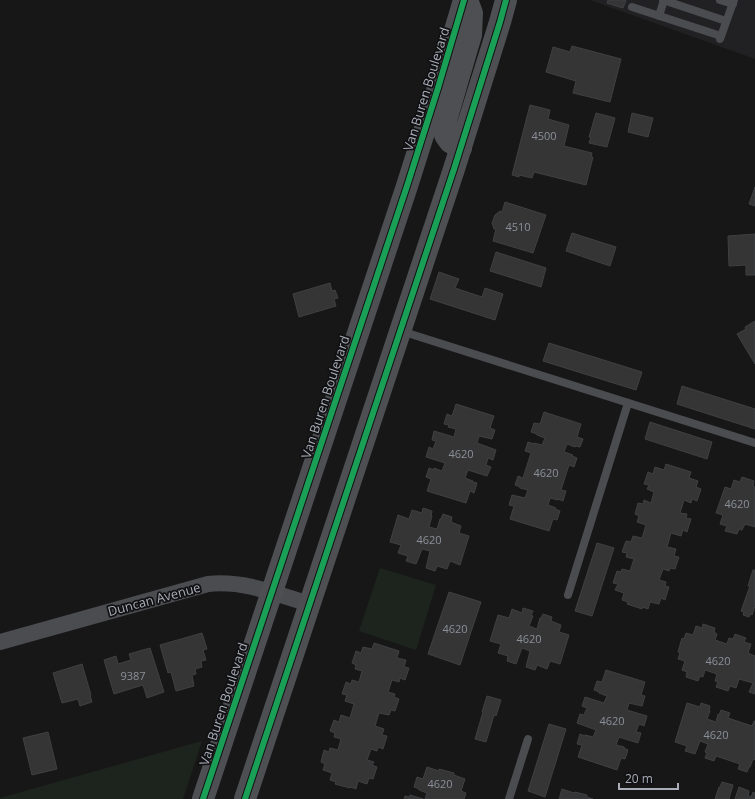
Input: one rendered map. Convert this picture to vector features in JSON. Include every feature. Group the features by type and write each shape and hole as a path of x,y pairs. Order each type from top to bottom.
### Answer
{"main road":[{"path":"461,148 450,142 445,135 447,117 471,35 472,13 466,0"},
{"name":"Van Buren Boulevard","path":"203,799 408,186 466,0"},
{"path":"245,799 461,148 506,0"}],"street":[{"name":"Duncan Avenue","path":"0,642 208,584 233,583 272,592 309,604"}],"lane":[{"path":"659,16 664,0 726,21"},
{"path":"632,7 721,38 733,2 720,0"},
{"path":"400,331 755,443"},
{"path":"568,595 628,403"},
{"path":"509,799 528,739"}],"shaded area":[{"path":"590,0 755,0 755,59"},
{"path":"380,568 436,585 416,650 359,631"},
{"path":"202,741 183,799 0,799 0,798"}],"building":[{"path":"608,0 626,0 623,8 607,3"},
{"path":"572,46 621,59 610,102 573,93 576,81 546,72 553,47 570,52"},
{"path":"530,105 550,110 548,119 569,125 564,146 592,153 591,157 593,157 586,185 534,172 532,178 512,175"},
{"path":"596,113 615,118 607,147 589,143 591,137 589,137"},
{"path":"632,113 653,118 648,137 628,132"},
{"path":"755,187 755,206 749,204"},
{"path":"505,202 546,215 533,253 493,241 496,229 494,229 492,223 495,215 500,211 502,212"},
{"path":"572,233 616,247 610,266 566,251"},
{"path":"755,234 755,275 746,275 746,265 729,266 728,236"},
{"path":"496,252 546,268 541,287 490,271"},
{"path":"439,272 459,279 455,288 482,297 485,288 503,294 495,320 430,299"},
{"path":"330,283 332,291 335,290 338,298 334,299 336,306 299,317 293,294"},
{"path":"755,321 755,364 737,334 746,329 745,327"},
{"path":"549,343 642,372 636,390 543,361"},
{"path":"682,386 755,409 755,429 677,404"},
{"path":"456,404 494,416 490,428 495,430 492,439 479,436 477,443 496,450 493,460 488,458 486,465 491,467 487,476 468,470 465,478 477,483 474,493 470,491 466,503 427,491 431,479 426,477 429,468 442,471 445,463 426,457 429,447 433,449 436,441 432,440 434,431 454,437 456,429 448,427 449,425 444,424 447,414 452,416"},
{"path":"544,412 581,424 577,437 583,439 580,447 567,444 564,452 577,458 574,467 569,465 561,490 566,491 563,501 550,498 548,505 560,511 557,520 553,519 549,531 510,519 514,506 509,505 512,495 525,498 528,490 515,485 518,476 523,478 531,453 525,451 528,442 542,445 545,438 531,432 534,423 540,424"},
{"path":"650,422 712,442 707,459 645,439"},
{"path":"666,464 691,472 689,478 698,481 696,487 701,489 697,501 692,499 691,503 684,500 680,513 687,514 686,518 691,519 687,532 683,530 681,536 671,533 667,547 676,549 674,556 679,557 675,569 670,568 669,571 663,569 659,580 666,582 665,586 669,587 665,600 661,598 659,604 650,602 648,609 642,607 642,609 627,604 628,602 622,600 624,593 615,590 618,584 613,583 617,571 621,572 622,569 630,571 634,559 626,557 627,553 622,552 626,541 631,542 633,536 642,538 646,525 637,522 639,516 635,514 638,503 643,504 644,500 651,503 654,492 647,489 649,485 644,484 648,472 653,474 655,467 664,470"},
{"path":"742,477 754,481 755,527 745,524 742,530 739,529 737,534 725,531 727,526 720,524 723,515 716,513 725,487 731,489 734,480 740,482"},
{"path":"423,508 432,511 429,527 437,529 443,514 452,517 451,522 461,526 459,533 469,536 460,565 450,561 447,569 437,566 435,571 426,568 430,551 422,549 416,564 406,561 408,556 398,553 401,545 390,542 398,515 409,519 412,510 422,513"},
{"path":"597,543 614,548 592,616 575,611"},
{"path":"753,570 755,570 755,606 752,615 750,614 749,617 743,615 744,612 741,611 750,586 748,586"},
{"path":"449,592 481,602 460,665 428,654"},
{"path":"523,608 533,611 531,615 533,616 529,626 537,629 540,618 543,614 552,617 551,621 561,625 559,632 569,635 560,664 550,661 547,669 537,665 535,670 526,667 530,651 522,648 516,664 507,661 508,656 498,653 501,644 490,641 498,615 509,618 512,609 522,613"},
{"path":"703,624 715,628 714,632 717,634 715,640 727,644 729,638 733,639 735,634 746,638 744,642 751,644 748,653 755,656 755,694 749,692 753,683 739,679 736,688 730,686 728,691 716,687 718,682 715,681 717,674 705,670 703,677 700,676 698,681 686,677 687,672 682,670 685,661 678,659 680,653 678,652 682,638 684,639 686,633 693,635 696,626 702,628"},
{"path":"202,633 207,649 203,650 206,660 201,661 202,667 195,669 196,674 192,675 194,686 176,691 171,672 168,673 160,645"},
{"path":"374,643 399,651 397,658 406,660 404,667 409,668 405,680 400,678 399,682 392,680 388,692 395,694 394,697 399,699 395,711 391,710 389,715 379,713 375,726 384,729 382,735 387,736 383,749 378,747 377,751 371,749 367,760 374,762 372,765 377,767 373,779 369,778 367,784 358,781 356,789 335,784 336,782 330,780 332,773 323,770 325,764 321,762 324,750 329,752 330,748 338,750 341,739 334,737 335,733 330,731 334,720 339,722 341,715 350,718 354,704 345,701 347,695 342,694 346,682 351,684 352,680 359,682 362,671 355,669 356,665 352,663 356,651 361,653 363,647 372,649"},
{"path":"150,648 164,692 147,698 143,685 114,694 104,660 116,656 118,664 131,660 129,654"},
{"path":"82,664 92,702 80,706 78,699 62,703 53,673"},
{"path":"606,670 645,682 641,695 645,696 642,706 629,703 627,710 647,716 644,726 639,724 636,732 641,733 638,743 619,737 616,745 624,747 628,750 625,759 621,758 617,770 578,757 582,745 577,744 580,734 593,737 596,730 577,723 580,714 584,715 587,708 582,706 585,697 604,703 607,696 594,690 597,681 602,682"},
{"path":"487,696 501,700 496,716 494,715 486,742 475,739"},
{"path":"687,703 700,707 701,703 710,706 707,719 716,722 718,714 719,715 721,710 730,713 728,718 752,726 755,721 755,760 753,759 747,772 738,769 740,764 716,756 714,761 705,758 707,753 705,752 708,744 700,741 695,754 685,751 687,746 675,742"},
{"path":"549,724 566,729 545,797 528,791"},
{"path":"48,732 57,769 32,775 23,738"},
{"path":"427,767 439,771 439,769 454,773 454,775 465,779 461,791 466,793 464,799 425,799 427,793 414,787 417,777 423,779"},
{"path":"722,782 733,785 729,799 715,799 719,787"},
{"path":"739,787 749,791 748,796 751,797 753,792 755,793 755,799 735,799"},
{"path":"562,789 587,795 587,797 593,799 559,799"},
{"path":"410,795 423,799 404,799 405,796 409,797"}],"cycle path":[{"path":"203,799 407,186 464,0"},
{"path":"245,799 454,169 506,0"}]}
